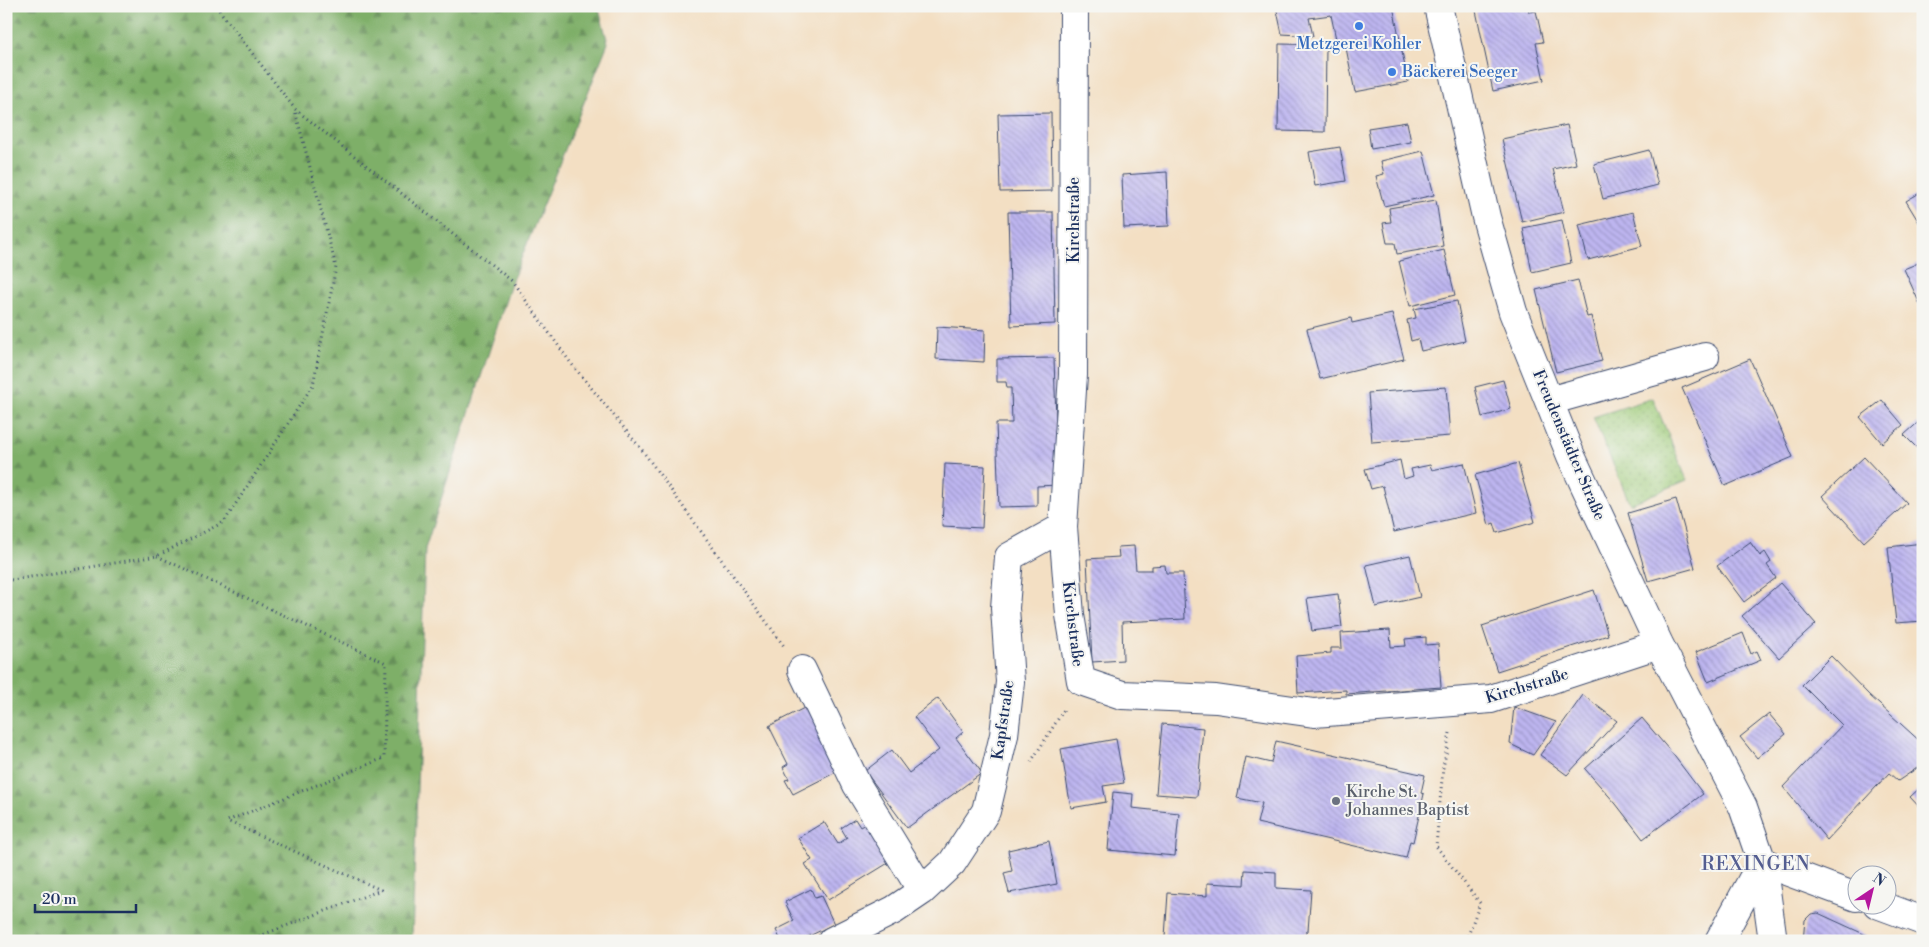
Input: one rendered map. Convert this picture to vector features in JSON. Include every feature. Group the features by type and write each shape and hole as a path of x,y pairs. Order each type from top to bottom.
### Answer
{"street":[{"name":"Kirchstraße","path":"1074,6 1073,375 1063,527 1070,615 1081,681 1122,695 1216,699 1314,713 1491,699 1659,644"},
{"name":"Freudenstädter Straße","path":"1438,6 1486,216 1513,312 1571,456 1659,644 1743,807 1762,862 1773,941"},
{"path":"1549,401 1705,357"},
{"name":"Kapfstraße","path":"832,941 894,910 922,891 952,863 986,811 1004,735 1010,682 1005,608 1009,557 1063,527"},
{"path":"802,670 857,785 922,891"},
{"path":"1719,941 1762,862 1846,893"},
{"path":"1896,911 1923,922"}],"path":[{"path":"216,6 295,109 512,280 570,362 642,450 802,670"},
{"path":"6,579 12,580 157,556 224,522 313,385 336,267 295,109"},
{"path":"157,556 386,663 384,758 227,821 381,890 246,941"},
{"path":"1030,764 1081,681"},
{"path":"1443,768 1436,846 1480,903 1466,941"}],"green space":[{"path":"6,6 598,6 608,43 512,281 425,549 412,941 6,941"},
{"path":"1653,398 1687,480 1630,504 1593,417"}],"building":[{"path":"1276,6 1393,6 1408,82 1355,92 1345,43 1337,44 1331,15 1309,18 1313,36 1282,34"},
{"path":"1475,6 1528,6 1529,12 1536,11 1543,42 1536,43 1544,80 1493,91"},
{"path":"1279,44 1326,45 1325,132 1278,131"},
{"path":"1051,113 1052,191 1000,192 998,114"},
{"path":"1407,122 1411,142 1371,149 1368,128"},
{"path":"1567,125 1576,164 1553,169 1564,212 1522,222 1502,139"},
{"path":"1340,147 1346,181 1315,186 1309,152"},
{"path":"1649,150 1658,185 1603,199 1594,164"},
{"path":"1423,151 1434,195 1384,206 1376,176 1384,174 1381,161"},
{"path":"1167,172 1169,226 1124,228 1122,175"},
{"path":"1923,191 1923,229 1906,201"},
{"path":"1436,200 1443,246 1397,254 1395,243 1387,243 1383,223 1391,222 1389,208"},
{"path":"1008,212 1053,212 1055,324 1011,326"},
{"path":"1633,212 1642,246 1588,260 1579,225"},
{"path":"1562,220 1571,263 1532,272 1523,228"},
{"path":"1444,250 1455,295 1410,306 1399,261"},
{"path":"1923,261 1923,311 1904,269"},
{"path":"1578,280 1587,317 1591,316 1602,361 1556,372 1536,290"},
{"path":"1457,301 1465,341 1421,351 1418,339 1411,341 1407,320 1416,318 1414,309"},
{"path":"1392,314 1404,359 1320,379 1307,329 1351,318 1352,323"},
{"path":"937,327 985,330 984,362 936,359"},
{"path":"1054,358 1058,485 1037,486 1037,506 999,507 996,423 1012,423 1011,388 1007,388 1006,382 997,382 997,359"},
{"path":"1750,359 1793,457 1725,486 1682,388"},
{"path":"1503,380 1511,409 1482,417 1475,387"},
{"path":"1446,387 1450,436 1372,442 1368,393"},
{"path":"1882,400 1903,425 1882,443 1860,417"},
{"path":"1923,418 1923,454 1904,435"},
{"path":"1864,457 1907,503 1864,542 1822,496"},
{"path":"1400,460 1404,479 1413,476 1411,469 1430,465 1432,470 1464,463 1476,513 1394,532 1383,486 1371,489 1365,469"},
{"path":"1518,463 1535,522 1497,533 1494,523 1489,525 1475,475"},
{"path":"945,464 985,466 982,528 942,526"},
{"path":"1676,499 1695,568 1648,581 1628,513"},
{"path":"1750,542 1760,556 1765,552 1771,562 1767,565 1776,578 1744,602 1717,566"},
{"path":"1923,543 1923,621 1896,623 1888,547"},
{"path":"1134,546 1136,570 1152,570 1152,566 1165,565 1166,573 1183,573 1185,619 1122,622 1123,660 1092,662 1087,559 1119,557 1118,547"},
{"path":"1410,555 1420,597 1376,607 1366,565"},
{"path":"1780,583 1816,624 1779,658 1742,616"},
{"path":"1594,590 1608,635 1497,671 1482,626"},
{"path":"1338,594 1342,627 1312,631 1307,598"},
{"path":"1390,630 1391,647 1406,646 1405,639 1426,637 1426,645 1438,644 1441,687 1346,694 1346,690 1298,693 1296,656 1331,653 1331,648 1342,648 1341,633"},
{"path":"1743,633 1751,654 1757,651 1761,660 1708,682 1696,652"},
{"path":"1831,656 1869,695 1923,744 1923,764 1898,781 1889,773 1827,840 1783,787 1842,725 1802,685"},
{"path":"1583,695 1617,721 1567,775 1540,755"},
{"path":"938,698 963,732 956,738 982,773 907,828 865,771 892,750 909,773 939,750 914,717"},
{"path":"810,705 842,769 793,794 785,780 789,779 783,767 788,764 769,726"},
{"path":"1514,707 1556,722 1533,755 1510,744"},
{"path":"1769,714 1786,734 1757,758 1740,737"},
{"path":"1642,718 1703,794 1643,839 1616,804 1585,769"},
{"path":"1162,724 1203,728 1197,797 1156,794"},
{"path":"1116,739 1124,783 1103,786 1106,802 1071,808 1061,749"},
{"name":"Kirche St. Johannes Baptist","path":"1276,741 1425,775 1421,793 1424,794 1413,842 1410,841 1406,858 1257,823 1262,803 1237,798 1246,757 1271,763"},
{"path":"1923,785 1923,811 1910,797"},
{"path":"1113,792 1133,794 1132,808 1179,813 1175,856 1108,850"},
{"path":"855,819 860,827 874,819 898,857 828,900 805,864 812,860 798,838 824,822 838,844 847,838 841,828"},
{"path":"1049,841 1057,884 1009,893 1004,873 1012,871 1008,850"},
{"path":"1245,870 1276,872 1276,888 1311,890 1306,937 1328,938 1328,941 1273,941 1267,939 1267,941 1229,941 1165,937 1168,893 1207,896 1207,883 1244,885"},
{"path":"811,889 815,898 821,896 834,924 799,941 781,941 776,930 794,921 785,902"},
{"path":"1818,913 1879,941 1803,941 1805,920 1811,914"}],"place":[{"name":"Metzgerei Kohler","path":"1359,26"},
{"name":"Bäckerei Seeger","path":"1392,72"},
{"name":"Kirche St. Johannes Baptist","path":"1336,801"}],"district":[{"name":"REXINGEN","path":"1756,864"}]}
